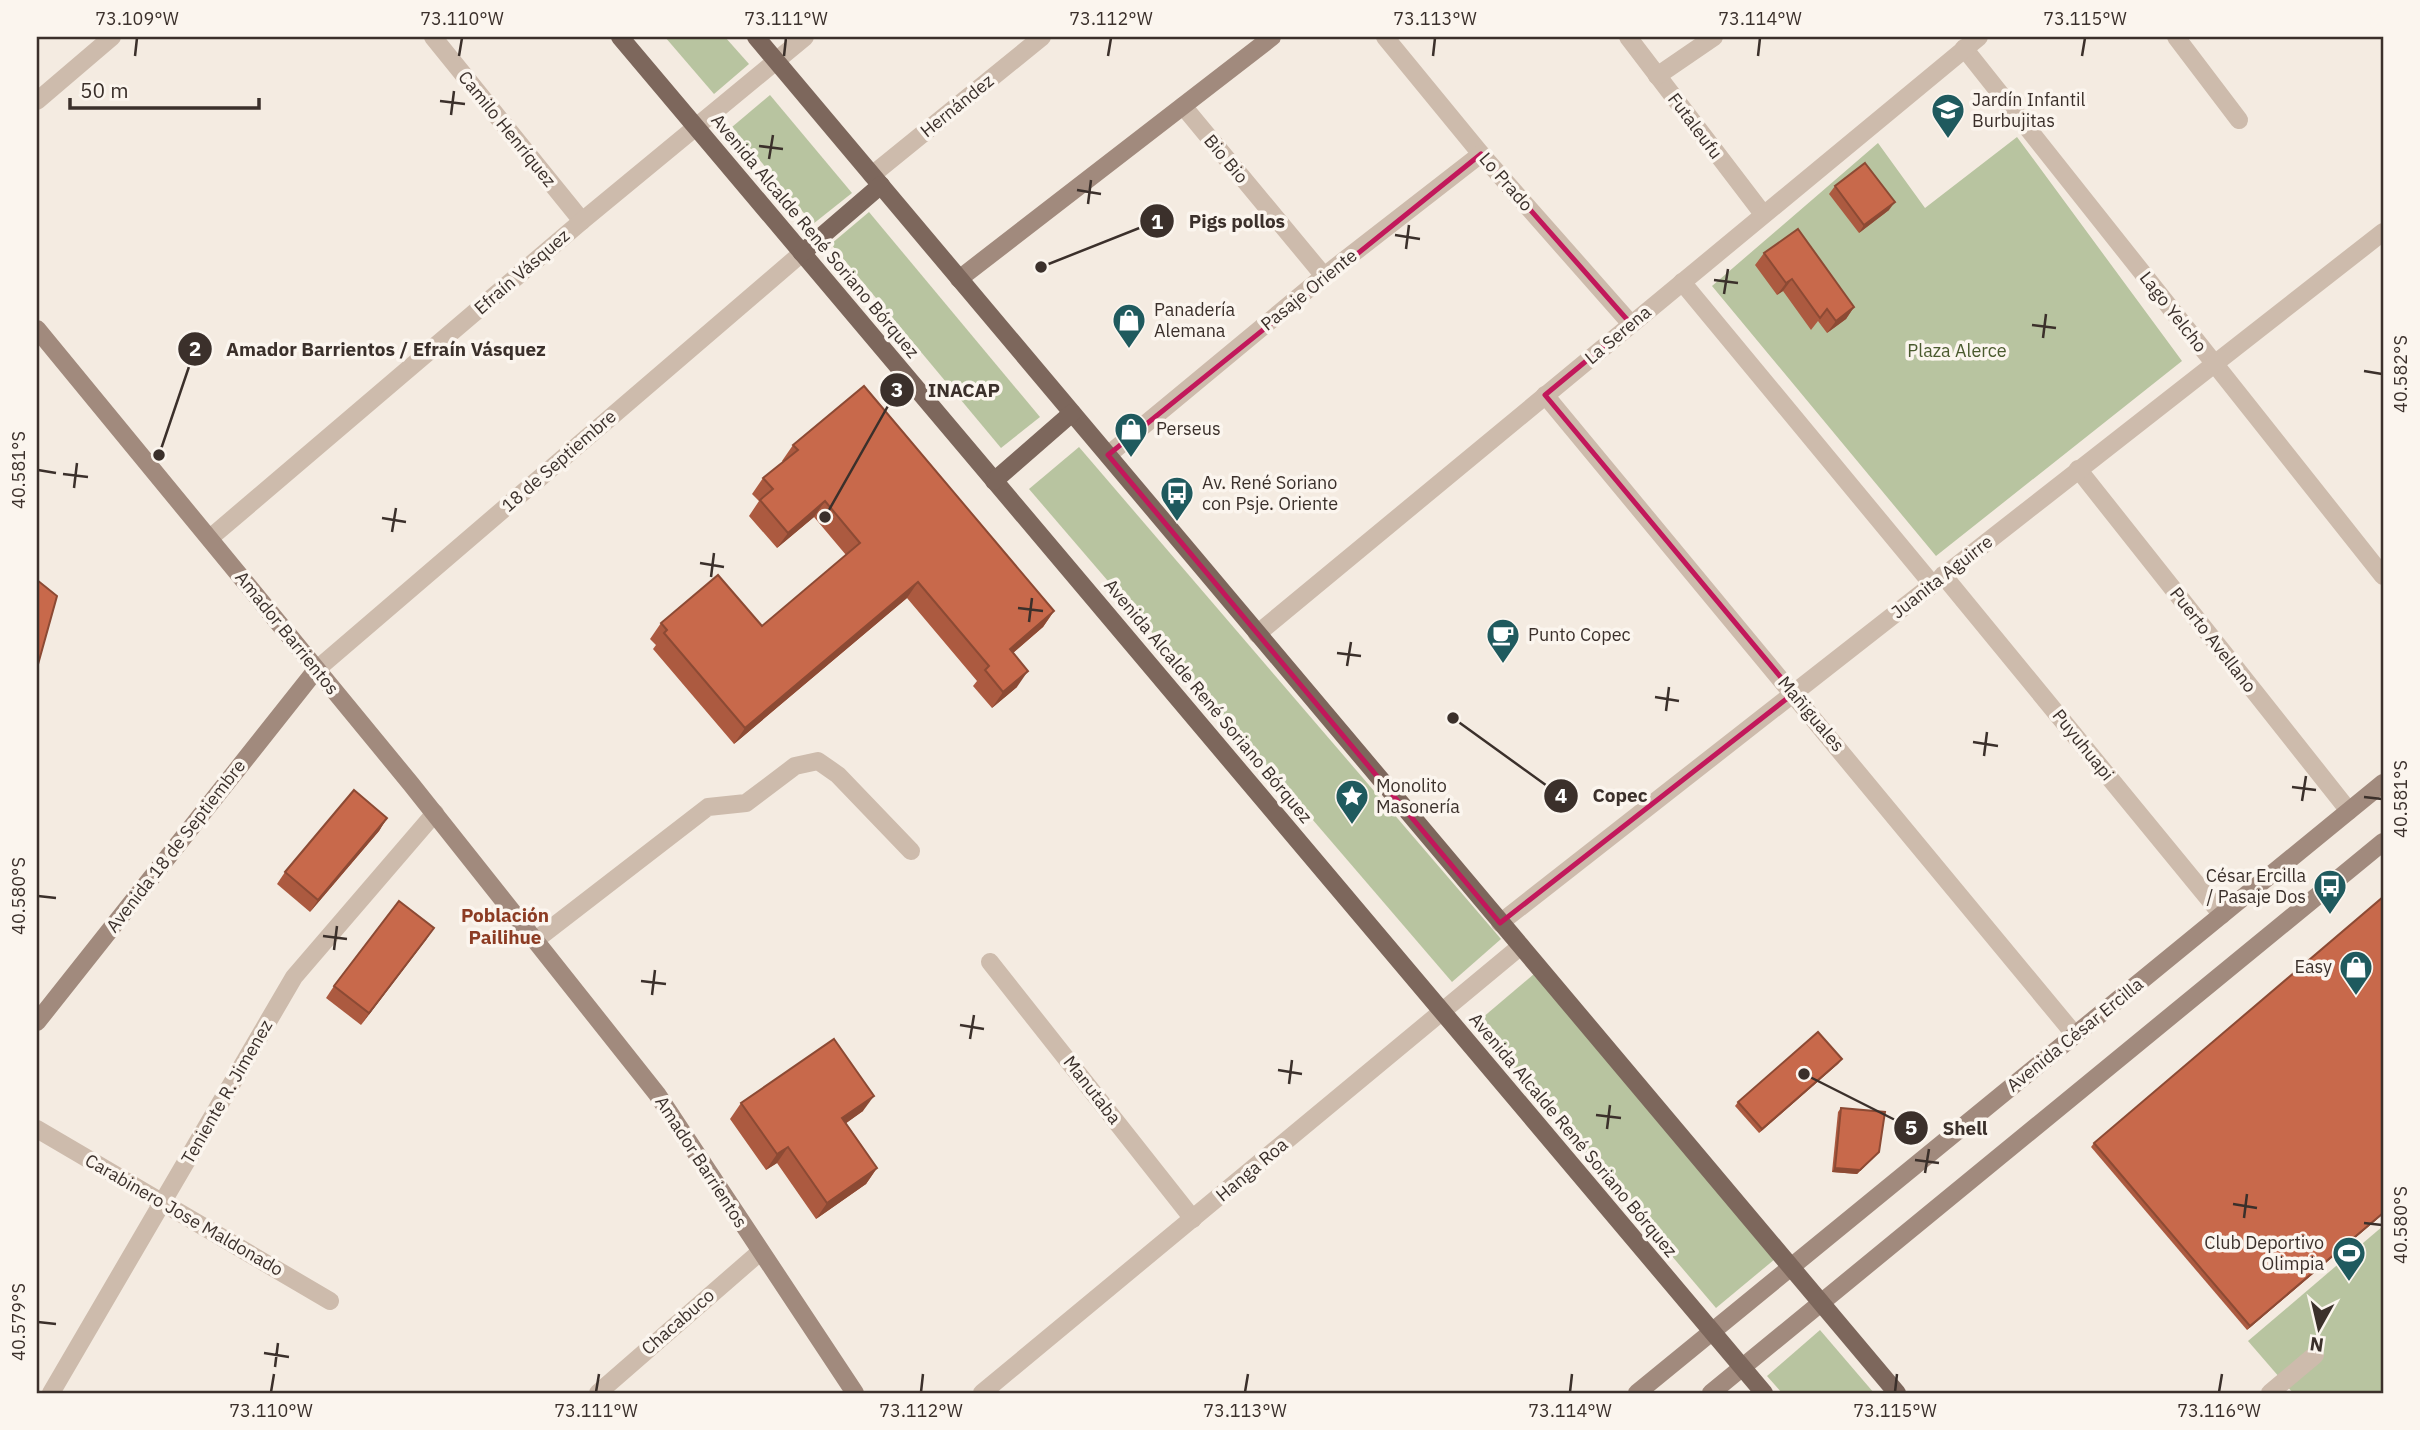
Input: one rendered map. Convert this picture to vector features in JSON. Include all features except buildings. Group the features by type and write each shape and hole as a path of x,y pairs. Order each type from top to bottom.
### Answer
{"main road":[{"name":"Avenida Alcalde René Soriano Bórquez","path":"620,37 1764,1393"},
{"path":"755,37 1897,1393"},
{"path":"802,253 876,180"},
{"path":"995,481 1072,413"}],"street":[{"path":"37,101 112,37"},
{"name":"Camilo Henríquez","path":"433,37 582,221"},
{"name":"Efraín Vásquez","path":"210,538 582,221 805,37"},
{"name":"Hernández","path":"876,180 1042,37"},
{"path":"959,279 1272,37"},
{"name":"Lo Prado","path":"1385,37 1481,154 1631,324"},
{"name":"Futaleufu","path":"1628,37 1763,214"},
{"path":"1657,76 1713,37"},
{"name":"La Serena","path":"1257,634 1979,37"},
{"path":"2176,37 2239,120"},
{"name":"Lago Yelcho","path":"1964,48 2383,576"},
{"name":"Bio Bio","path":"1182,106 1324,276"},
{"name":"Pasaje Oriente","path":"1108,455 1324,276 1481,154"},
{"name":"Juanita Aguirre","path":"1500,923 2383,232"},
{"name":"18 de Septiembre","path":"316,670 802,253"},
{"name":"Puyuhuapi","path":"1682,282 2222,915"},
{"name":"Amador Barrientos","path":"37,328 537,939 657,1094 855,1393"},
{"name":"Mañiguales","path":"1545,395 2075,1035"},
{"name":"Puerto Avellano","path":"2078,470 2349,811"},
{"name":"Avenida 18 de Septiembre","path":"37,1022 316,670"},
{"path":"537,939 708,807 746,803 795,766 818,761 838,775 911,851"},
{"name":"Avenida César Ercilla","path":"1637,1393 2383,783"},
{"name":"Teniente R. Jimenez","path":"51,1393 294,977 435,813"},
{"path":"1711,1393 2383,842"},
{"name":"Hanga Roa","path":"982,1393 1521,946"},
{"name":"Manutaba","path":"990,962 1193,1219"},
{"name":"Carabinero Jose Maldonado","path":"37,1129 330,1301"},
{"name":"Chacabuco","path":"598,1393 760,1252"},
{"path":"2270,1393 2315,1355"}],"highlighted area":[{"path":"1481,154 1631,324 1545,395 1794,693 1500,923 1108,455"}],"green space":[{"path":"665,37 725,37 749,64 714,94"},
{"path":"770,95 852,193 813,224 732,127"},
{"name":"Plaza Alerce","path":"2017,137 2182,361 1936,556 1712,286 1878,143 1925,208"},
{"path":"869,212 1040,417 1001,448 831,244"},
{"path":"1079,447 1501,939 1452,982 1029,489"},
{"path":"1534,974 1775,1259 1716,1308 1475,1024"},
{"name":"Club Deportivo Olimpia","path":"2383,1226 2383,1393 2293,1393 2248,1341"},
{"path":"1820,1330 1874,1393 1782,1393 1767,1376"}],"place":[{"name":"Jardín Infantil Burbujitas","path":"1948,140"},
{"name":"Pigs pollos","path":"1041,267"},
{"name":"Panadería Alemana","path":"1129,350"},
{"name":"Amador Barrientos / Efraín Vásquez","path":"159,455"},
{"name":"Perseus","path":"1131,459"},
{"name":"INACAP","path":"825,517"},
{"name":"Av. René Soriano con Psje. Oriente","path":"1177,523"},
{"name":"Punto Copec","path":"1503,665"},
{"name":"Copec","path":"1453,718"},
{"name":"Monolito Masonería","path":"1352,826"},
{"name":"César Ercilla / Pasaje Dos","path":"2330,916"},
{"name":"Easy","path":"2356,997"},
{"name":"Shell","path":"1804,1074"},
{"name":"Club Deportivo Olimpia","path":"2349,1283"}],"district":[{"name":"Población Pailihue","path":"505,926"}]}
